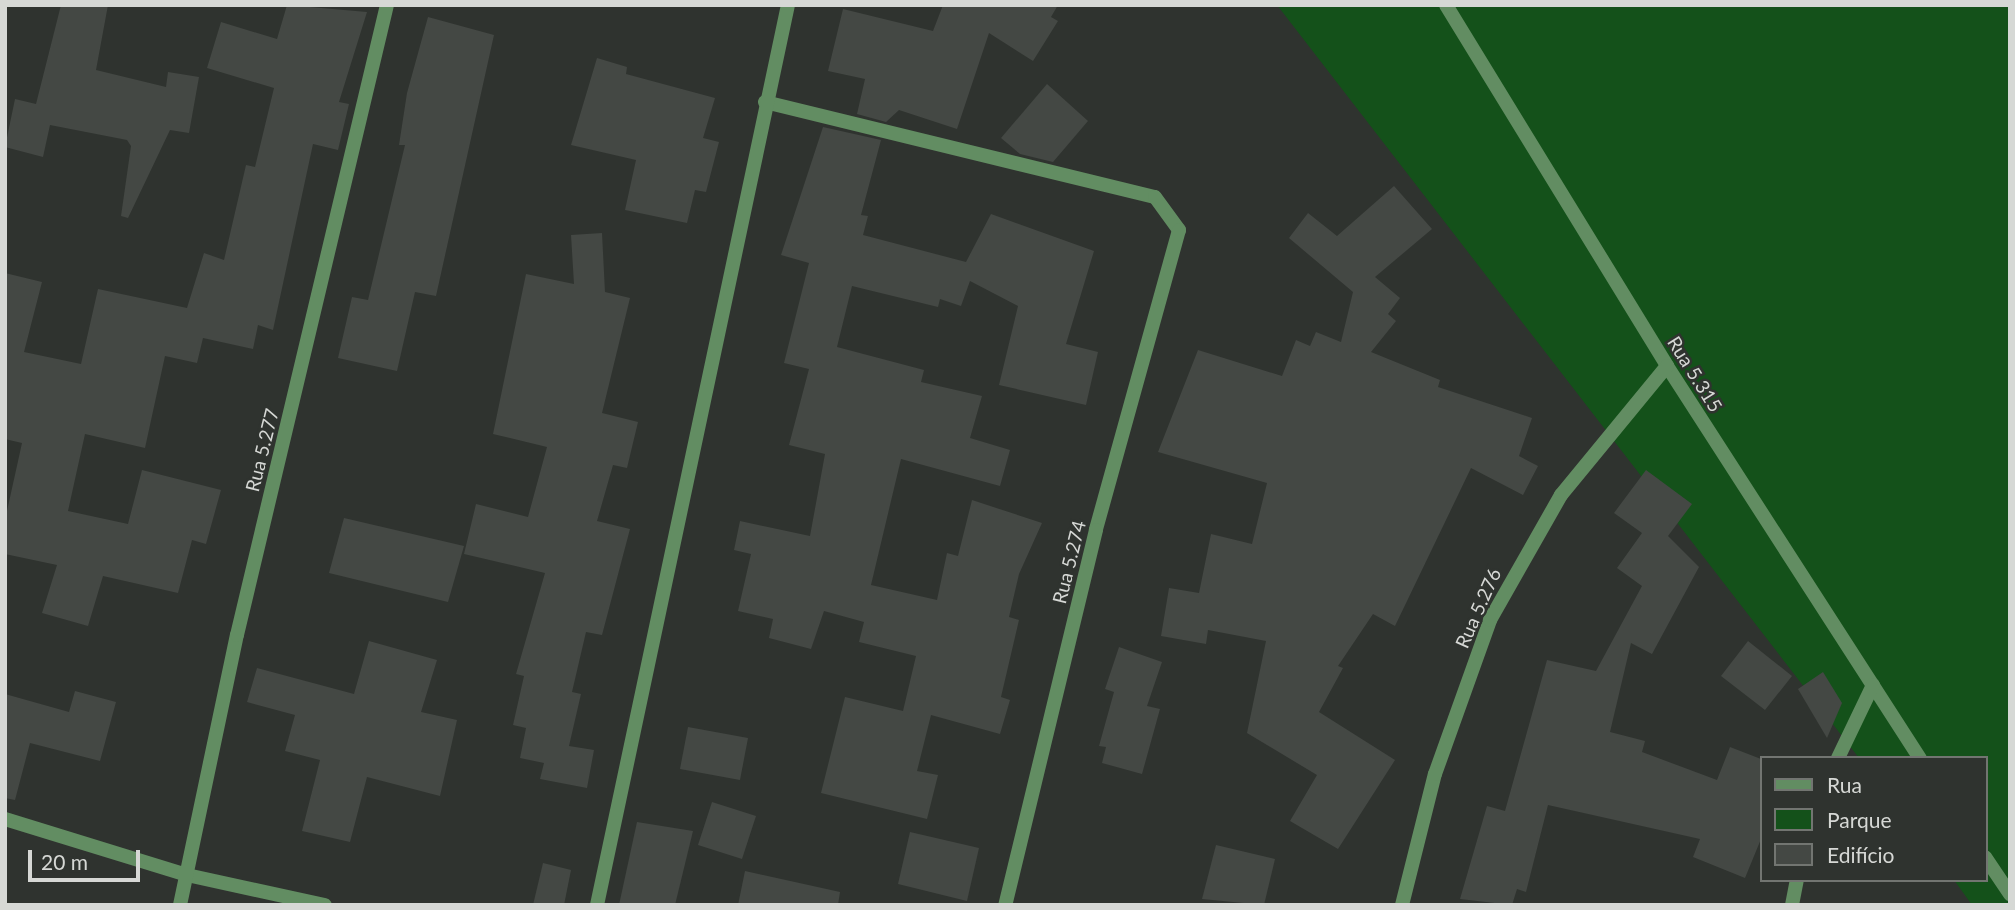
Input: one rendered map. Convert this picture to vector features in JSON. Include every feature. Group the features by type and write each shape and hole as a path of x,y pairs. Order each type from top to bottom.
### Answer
{"street":[{"name":"Rua 5.277","path":"180,905 237,635 387,5"},
{"path":"597,905 765,102 788,5"},
{"name":"Rua 5.315","path":"1446,5 1667,366 1919,756"},
{"name":"Rua 5.274","path":"765,102 1155,197 1179,230 1096,530 1005,905"},
{"name":"Rua 5.276","path":"1402,905 1435,774 1490,620 1561,495 1667,366"},
{"path":"1839,756 1873,685"},
{"path":"5,819 187,875 325,905"},
{"path":"1987,860 2010,894"},
{"path":"1792,905 1797,882"}],"green space":[{"path":"1277,5 2010,5 2010,905 1972,905 1955,882 1987,882 1987,756 1857,756"}],"building":[{"path":"61,5 108,5 96,70 166,87 168,72 199,77 189,133 170,130 128,218 121,216 131,146 127,140 50,125 43,157 5,147 15,99 36,104"},
{"path":"287,5 367,12 339,102 349,104 338,150 313,144 273,330 258,325 253,349 203,338 197,363 165,356 145,448 85,434 68,511 128,524 142,470 221,490 206,544 192,540 178,593 103,576 88,626 42,613 57,565 5,554 5,520 22,443 5,439 5,273 42,282 24,352 81,364 98,289 187,308 204,253 224,260 246,165 255,167 274,88 207,68 221,22 277,39"},
{"path":"943,5 1058,5 1051,17 1058,21 1033,61 989,33 957,129 899,110 886,122 857,114 865,79 828,71 843,9 933,31"},
{"path":"428,17 494,35 436,296 415,292 397,371 338,358 352,297 368,300 405,145 399,145 407,93"},
{"path":"597,58 627,67 626,74 715,98 703,138 719,142 706,192 695,190 687,223 625,210 636,160 571,145"},
{"path":"1047,84 1088,121 1053,162 1020,154 1001,138"},
{"path":"823,127 881,140 861,215 868,216 863,235 966,262 991,214 1094,251 1066,344 1098,352 1086,405 999,385 1018,306 970,281 961,306 940,299 938,307 852,286 837,347 924,370 921,382 982,396 970,438 1010,450 1000,486 901,459 871,585 937,600 947,553 958,556 972,500 1042,523 1019,574 1009,617 1019,620 1001,697 1010,700 1000,734 931,715 917,771 938,775 927,819 821,793 845,697 903,711 916,656 859,642 864,622 824,611 811,649 769,638 773,619 738,611 751,554 734,550 740,521 810,536 825,454 789,445 809,369 784,363 809,263 781,255"},
{"path":"1394,186 1432,229 1375,277 1400,298 1388,314 1396,321 1371,352 1440,380 1438,387 1532,418 1519,456 1538,466 1523,495 1471,468 1395,626 1373,614 1338,666 1343,668 1319,712 1395,760 1338,849 1290,821 1317,775 1247,733 1266,641 1208,630 1206,644 1161,636 1169,588 1199,593 1211,534 1252,544 1267,483 1158,452 1198,350 1282,376 1296,340 1310,346 1316,332 1341,342 1353,292 1289,238 1308,213 1337,236"},
{"path":"602,233 605,292 630,298 602,413 638,422 627,468 613,465 597,521 630,529 602,635 586,632 572,692 581,694 569,746 594,750 587,788 540,779 544,763 520,758 526,728 513,725 524,676 516,674 545,573 464,554 476,504 528,517 547,447 493,434 526,274 574,284 571,235"},
{"path":"1646,470 1692,504 1668,536 1699,567 1652,654 1631,643 1610,732 1645,741 1642,752 1717,780 1730,747 1759,758 1759,844 1745,878 1693,857 1700,839 1548,805 1526,892 1517,889 1512,905 1460,899 1487,806 1505,811 1547,660 1596,671 1642,586 1617,568 1642,533 1614,513"},
{"path":"344,518 464,546 448,602 329,573"},
{"path":"369,641 437,660 421,712 457,720 440,796 367,777 350,842 302,831 320,760 285,751 295,715 247,702 257,668 354,694"},
{"path":"1748,641 1792,676 1765,710 1721,676"},
{"path":"1119,647 1162,662 1147,706 1160,709 1142,774 1102,763 1106,747 1099,746 1114,692 1105,689"},
{"path":"1823,672 1842,703 1827,738 1798,689"},
{"path":"75,691 116,702 100,761 30,743 15,800 5,798 5,694 69,712"},
{"path":"688,727 748,738 740,780 680,769"},
{"path":"712,802 756,816 742,859 698,845"},
{"path":"637,822 693,831 675,905 619,905"},
{"path":"910,832 979,848 967,901 898,884"},
{"path":"1216,845 1275,859 1264,905 1202,899"},
{"path":"543,863 571,870 564,905 533,905"},
{"path":"745,871 840,892 838,905 738,905"}]}
